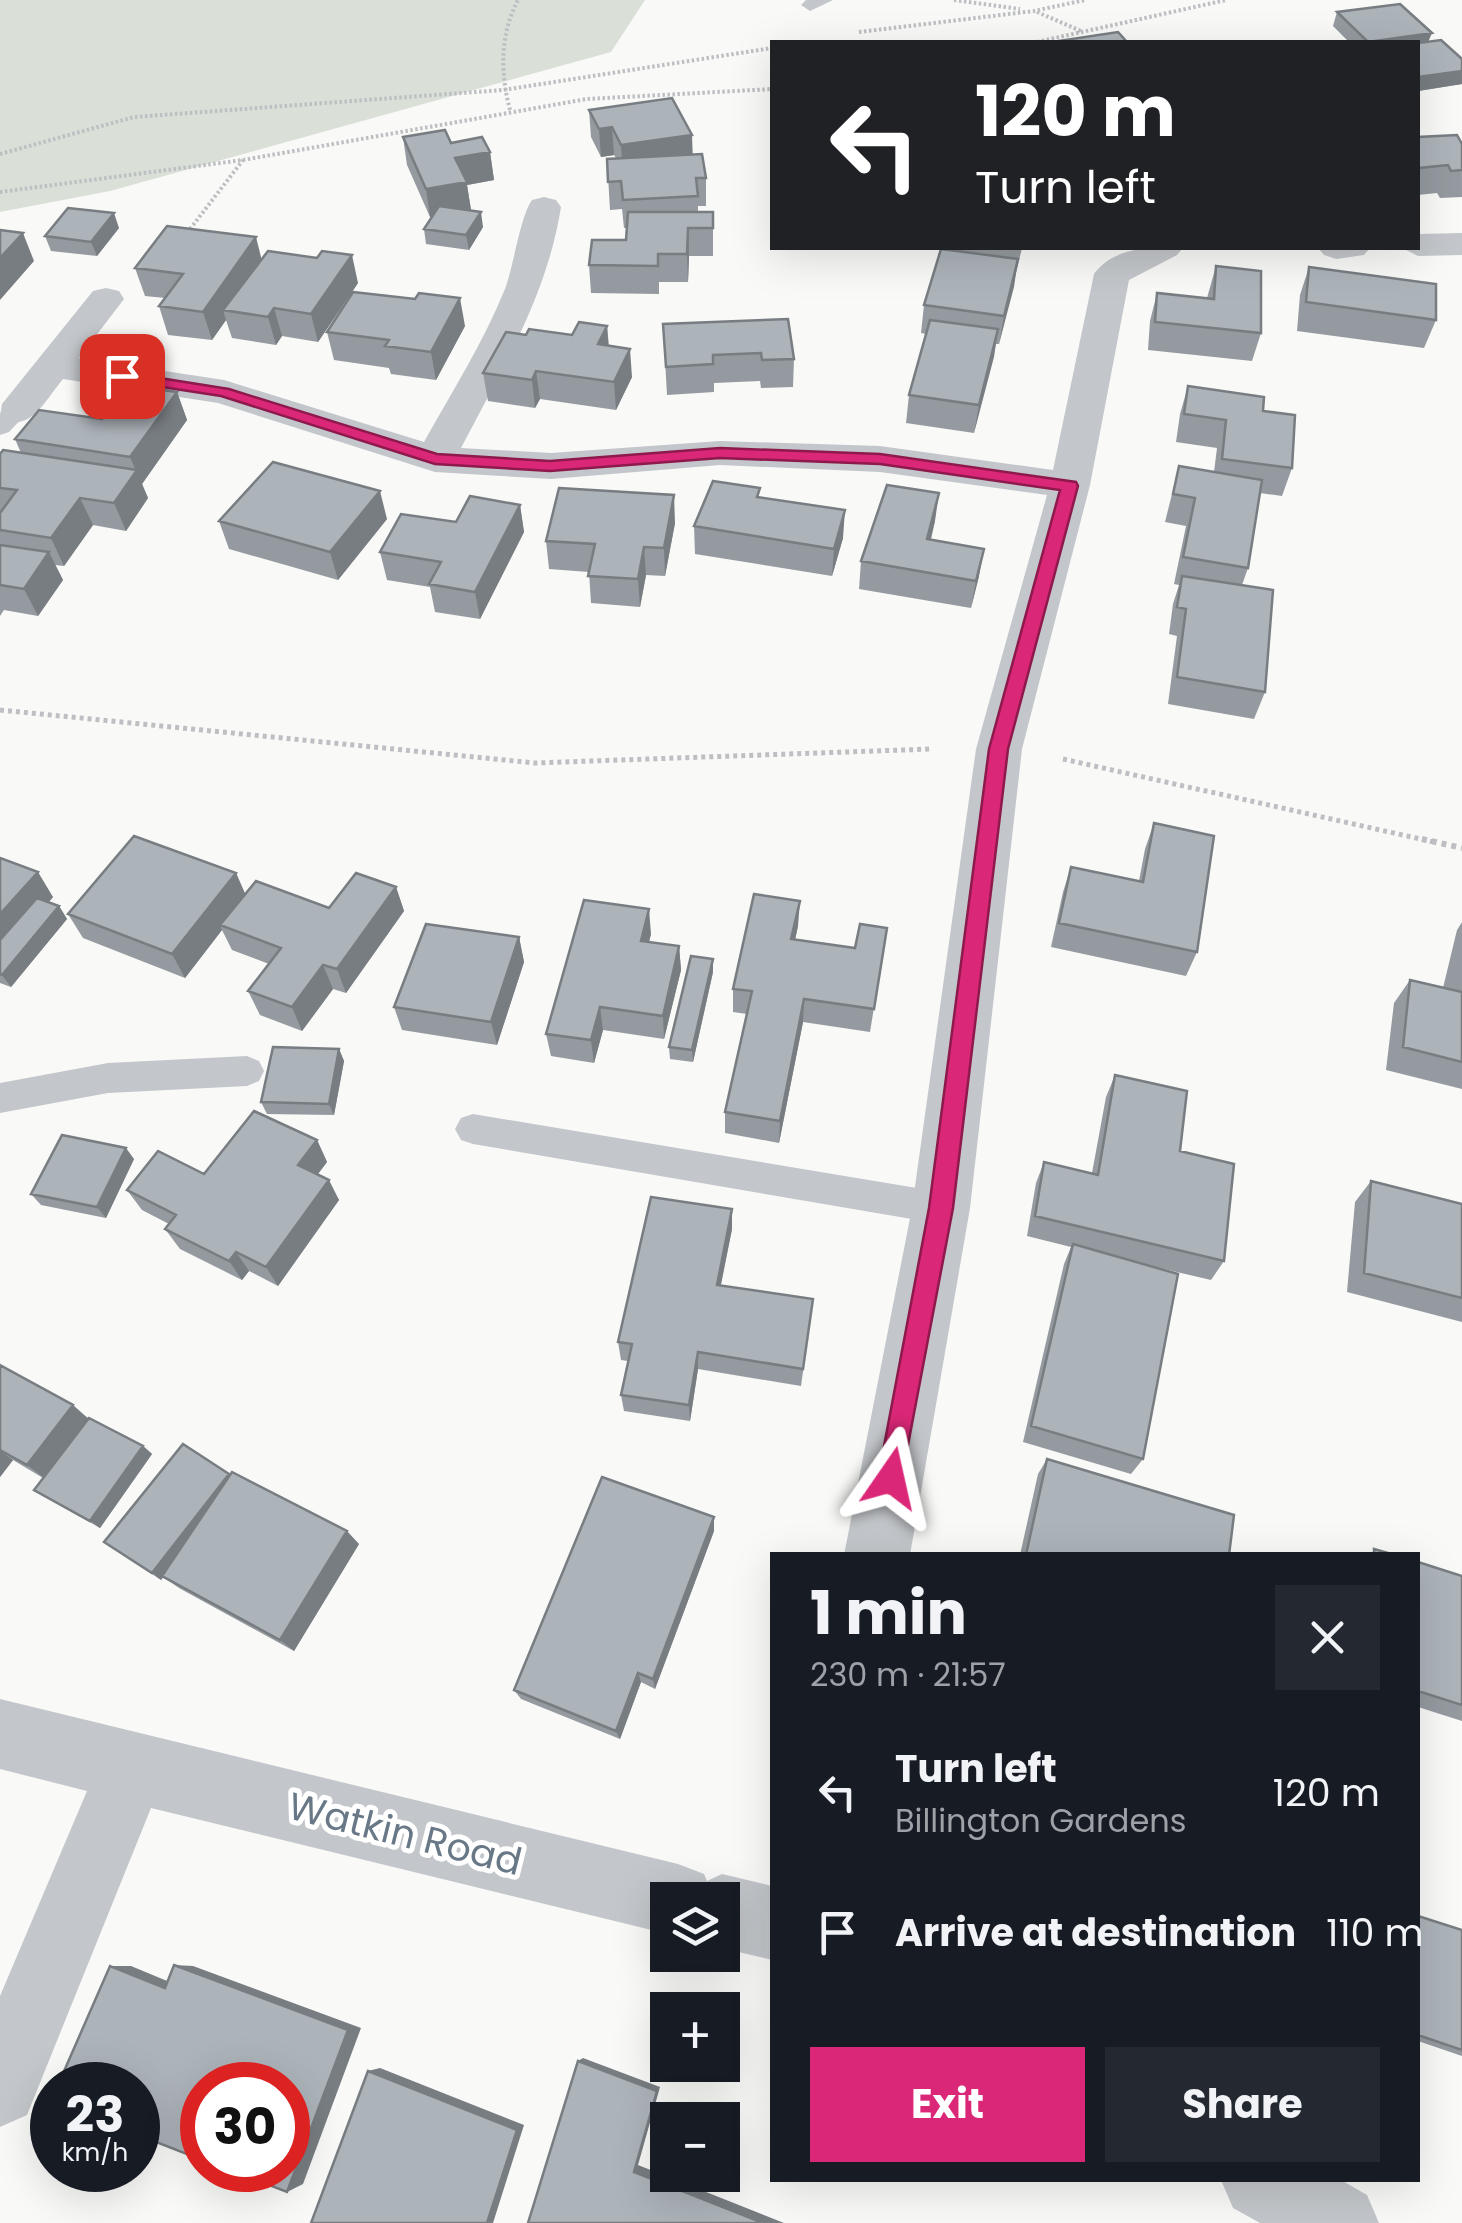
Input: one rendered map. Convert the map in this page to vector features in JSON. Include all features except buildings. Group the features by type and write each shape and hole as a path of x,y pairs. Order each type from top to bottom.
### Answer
{"street":[{"path":"435,459 524,288 541,238 544,207"},
{"path":"1420,246 1462,244"},
{"path":"877,1552 941,1208 999,749 1070,486 1112,274 1149,251"},
{"path":"8,420 106,299"},
{"path":"54,366 224,392 435,459 550,466 720,453 862,458 1070,486"},
{"name":"Watkin Road","path":"0,1734 650,1893"},
{"path":"0,2088 132,1768"},
{"path":"740,1915 770,1923"},
{"path":"1265,2182 1339,2223"}],"lane":[{"path":"0,1098 108,1078 247,1070"},
{"path":"473,1129 941,1208"}],"path":[{"path":"510,110 504,90 510,13 518,0"},
{"path":"954,0 1034,10 1082,31"},
{"path":"859,32 1085,0"},
{"path":"1045,40 1226,0"},
{"path":"0,154 134,117 504,90 770,48"},
{"path":"0,192 243,160 587,99 770,89"},
{"path":"106,299 139,296 243,160"},
{"path":"0,710 535,763 834,750 999,749 1095,764 1462,848"}],"shaded area":[{"path":"0,0 645,0 611,52 110,191 0,212"}],"route":[{"path":"122,376 224,392 435,459 550,466 720,453 880,459 1070,486 999,749 941,1208 891,1478"}]}
